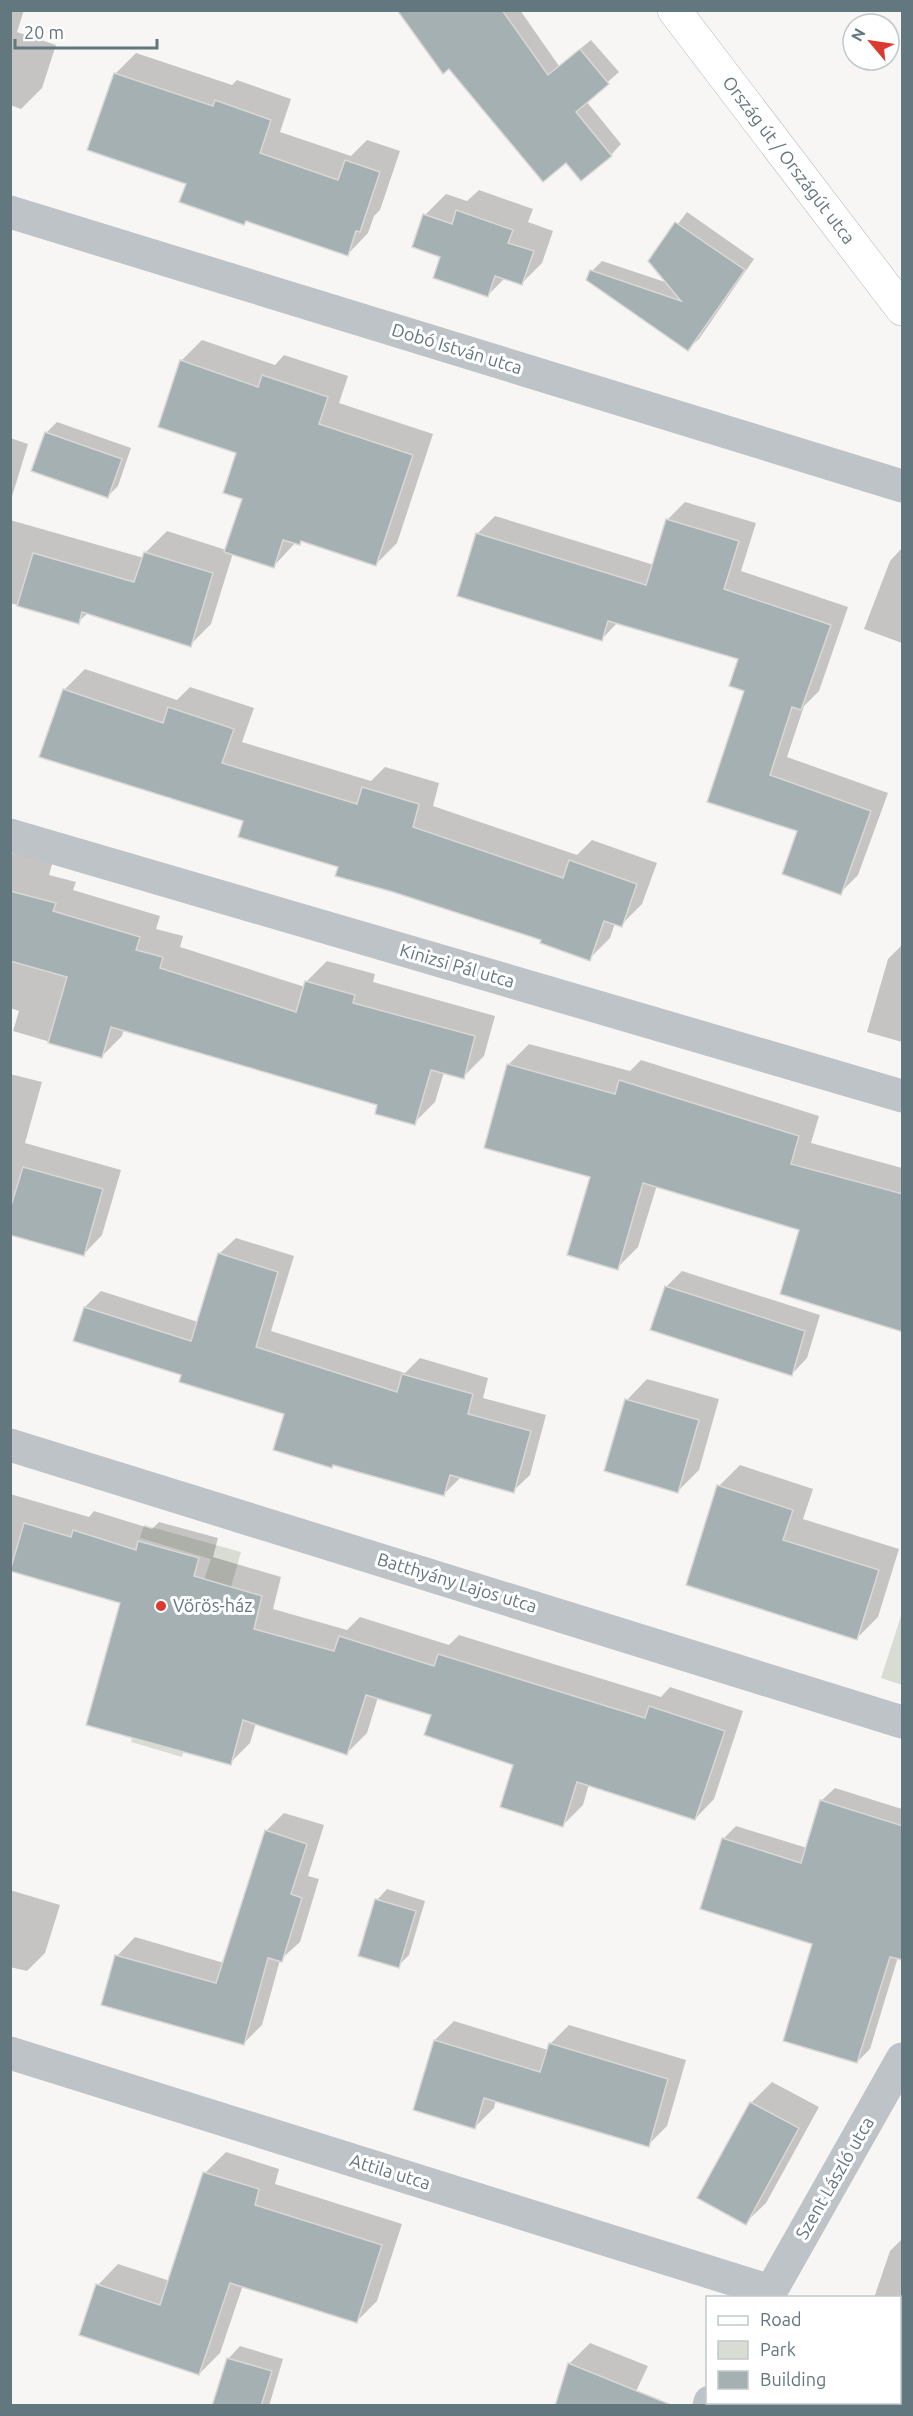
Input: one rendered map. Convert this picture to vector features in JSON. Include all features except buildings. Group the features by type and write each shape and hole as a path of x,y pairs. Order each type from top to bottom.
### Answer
{"main road":[{"name":"Ország út / Országút utca","path":"674,10 903,309"}],"street":[{"name":"Dobó István utca","path":"10,212 903,486"},
{"name":"Kinizsi Pál utca","path":"10,835 903,1096"},
{"name":"Batthyány Lajos utca","path":"10,1445 903,1722"},
{"name":"Attila utca","path":"10,2054 769,2295"},
{"name":"Szent László utca","path":"769,2295 903,2059"}],"green space":[{"path":"144,1525 241,1552 182,1757 131,1742 142,1702 204,1580 211,1559 140,1538"},
{"path":"902,1613 902,1685 881,1678"}],"place":[{"name":"Vörös-ház","path":"161,1606"}]}
